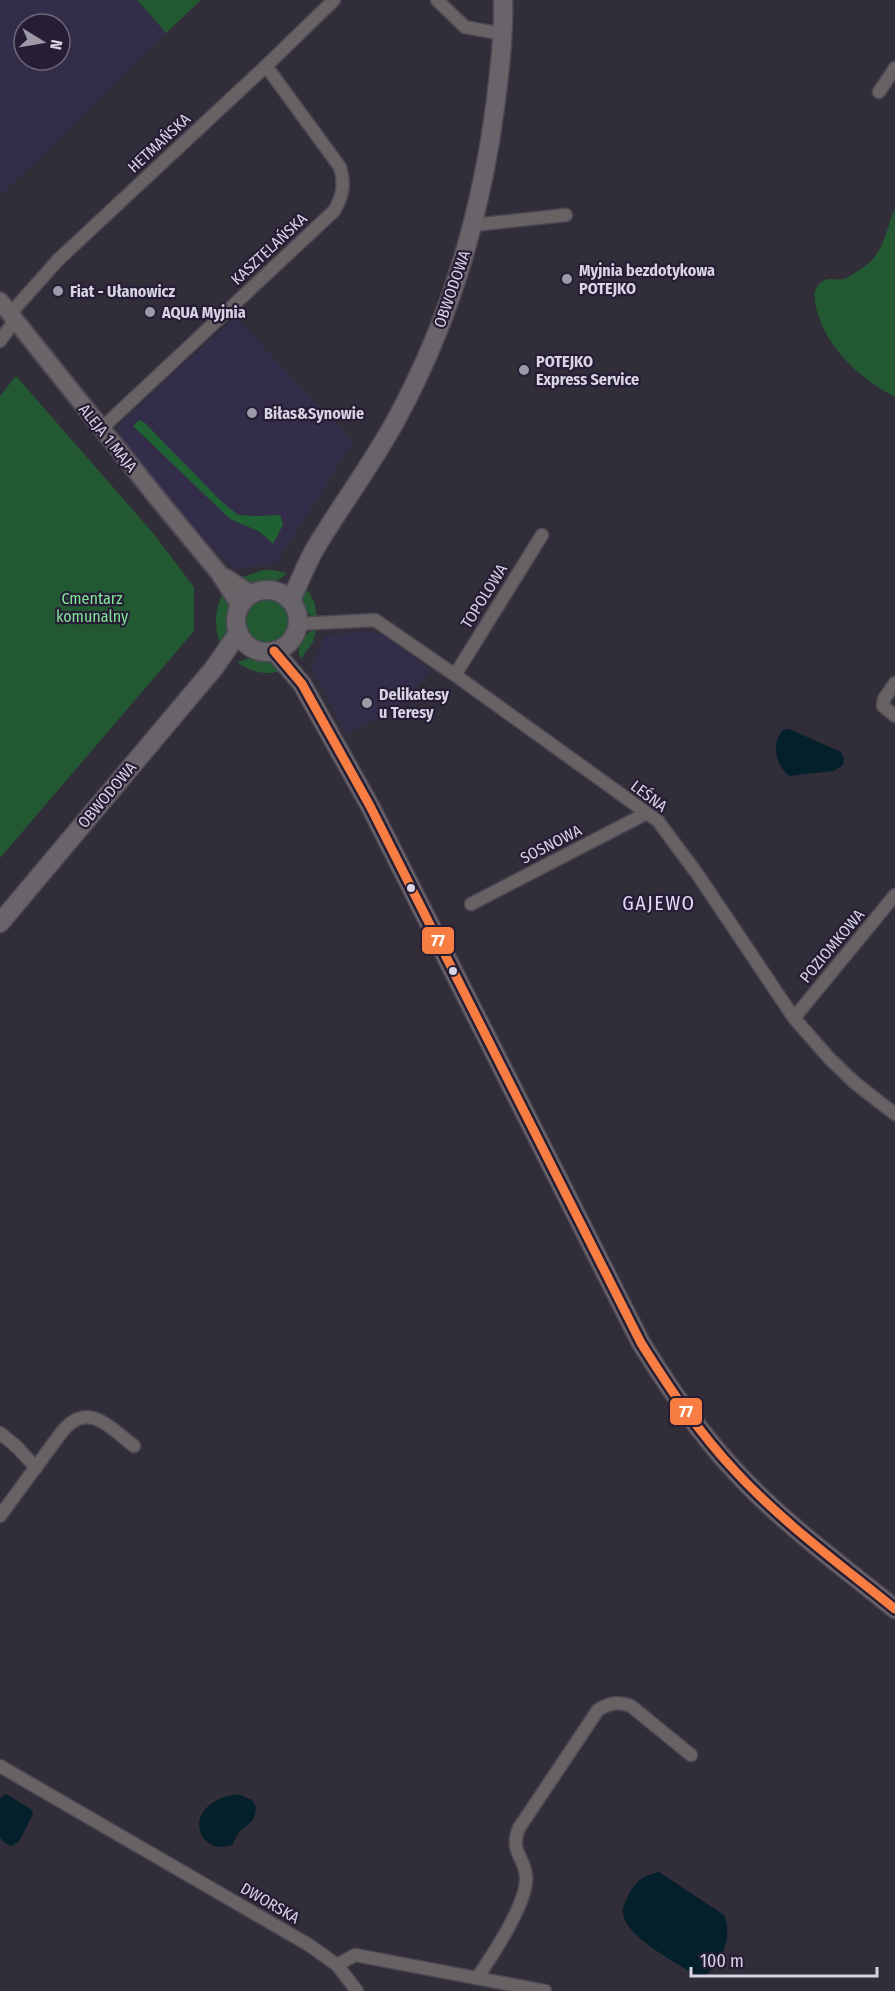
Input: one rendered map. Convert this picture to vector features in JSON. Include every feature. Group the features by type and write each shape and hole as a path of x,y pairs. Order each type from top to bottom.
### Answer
{"main road":[{"name":"OBWODOWA","path":"284,596 381,448 413,387 450,298 473,225 493,121 502,34 502,0"},
{"path":"294,633 283,647 274,651 258,650 251,647 239,632 237,615 245,600 264,590 284,596 298,616 294,633 302,684"},
{"name":"OBWODOWA","path":"0,923 214,668 239,632"},
{"name":"OBWODOWA","path":"214,668 251,647"},
{"path":"274,651 302,684 370,806 641,1343 677,1401 701,1432 753,1490 895,1609"}],"street":[{"name":"HETMAŃSKA","path":"0,341 13,317 58,260 334,0"},
{"path":"437,0 465,27 502,34"},
{"name":"KASZTELAŃSKA","path":"101,429 334,211 340,201 344,179 340,167 266,66"},
{"path":"879,92 895,68"},
{"path":"473,225 566,215"},
{"name":"ALEJA 1 MAJA","path":"0,301 101,429 219,573 245,600"},
{"name":"TOPOLOWA","path":"455,675 542,535"},
{"name":"LEŚNA","path":"294,633 375,620 658,821 679,847 794,1018 829,1058 855,1083 895,1114"},
{"path":"895,683 884,699 883,706 895,716"},
{"name":"SOSNOWA","path":"471,904 647,813"},
{"name":"POZIOMKOWA","path":"794,1018 895,895"},
{"path":"0,1516 69,1423 85,1416 104,1423 134,1446"},
{"path":"0,1433 17,1447 36,1468"},
{"path":"477,1978 522,1898 526,1874 514,1839 519,1828 598,1710 609,1703 621,1702 631,1706 691,1755"},
{"name":"DWORSKA","path":"0,1766 309,1945 337,1965 357,1991"},
{"path":"337,1965 355,1955 545,1991"}],"shaded area":[{"path":"0,0 137,0 166,33 0,196"},
{"path":"235,317 353,442 277,562 235,570 203,540 129,453 117,426"},
{"path":"367,631 384,635 431,670 400,707 346,734 311,666 325,637"}],"green space":[{"path":"137,0 201,0 166,33"},
{"path":"895,208 895,397 858,372 837,350 822,325 814,298 816,288 821,282 827,279 846,278 872,259 882,245"},
{"name":"Cmentarz komunalny","path":"16,376 153,533 194,587 194,631 0,858 0,396"},
{"path":"139,420 144,422 221,501 238,515 280,515 283,525 273,544 257,531 229,518 133,426"},
{"path":"263,570 287,573 276,581 258,585 240,578"},
{"path":"305,586 314,601 317,617 307,613 302,606"},
{"path":"223,593 231,613 231,627 221,647 216,619"},
{"path":"268,600 283,607 290,622 283,637 268,644 253,637 246,622 253,607"},
{"path":"316,630 313,642 301,659 299,644 301,640"},
{"path":"253,657 273,662 281,670 270,673 258,672 237,662"}],"water":[{"path":"789,729 841,752 844,758 843,765 834,771 789,776 780,766 776,748 783,730"},
{"path":"6,1794 32,1810 33,1814 20,1840 12,1846 0,1838 0,1798"},
{"path":"238,1794 252,1800 256,1807 253,1820 239,1832 232,1845 220,1847 210,1844 203,1837 199,1828 201,1818 207,1808 219,1799"},
{"path":"659,1872 724,1915 727,1923 725,1947 722,1955 706,1975 695,1975 664,1956 642,1940 626,1922 623,1909 634,1886 649,1875"}],"transit line":[{"name":"77","path":"274,651 302,684 370,806 641,1343 674,1394 722,1457 754,1491 813,1543 895,1609"}],"place":[{"name":"Myjnia bezdotykowa POTEJKO","path":"567,279"},
{"name":"Fiat - Ułanowicz","path":"58,291"},
{"name":"AQUA Myjnia","path":"150,312"},
{"name":"POTEJKO Express Service","path":"524,370"},
{"name":"Biłas&Synowie","path":"252,413"},
{"name":"Delikatesy u Teresy","path":"367,703"}],"district":[{"name":"GAJEWO","path":"659,903"}]}
